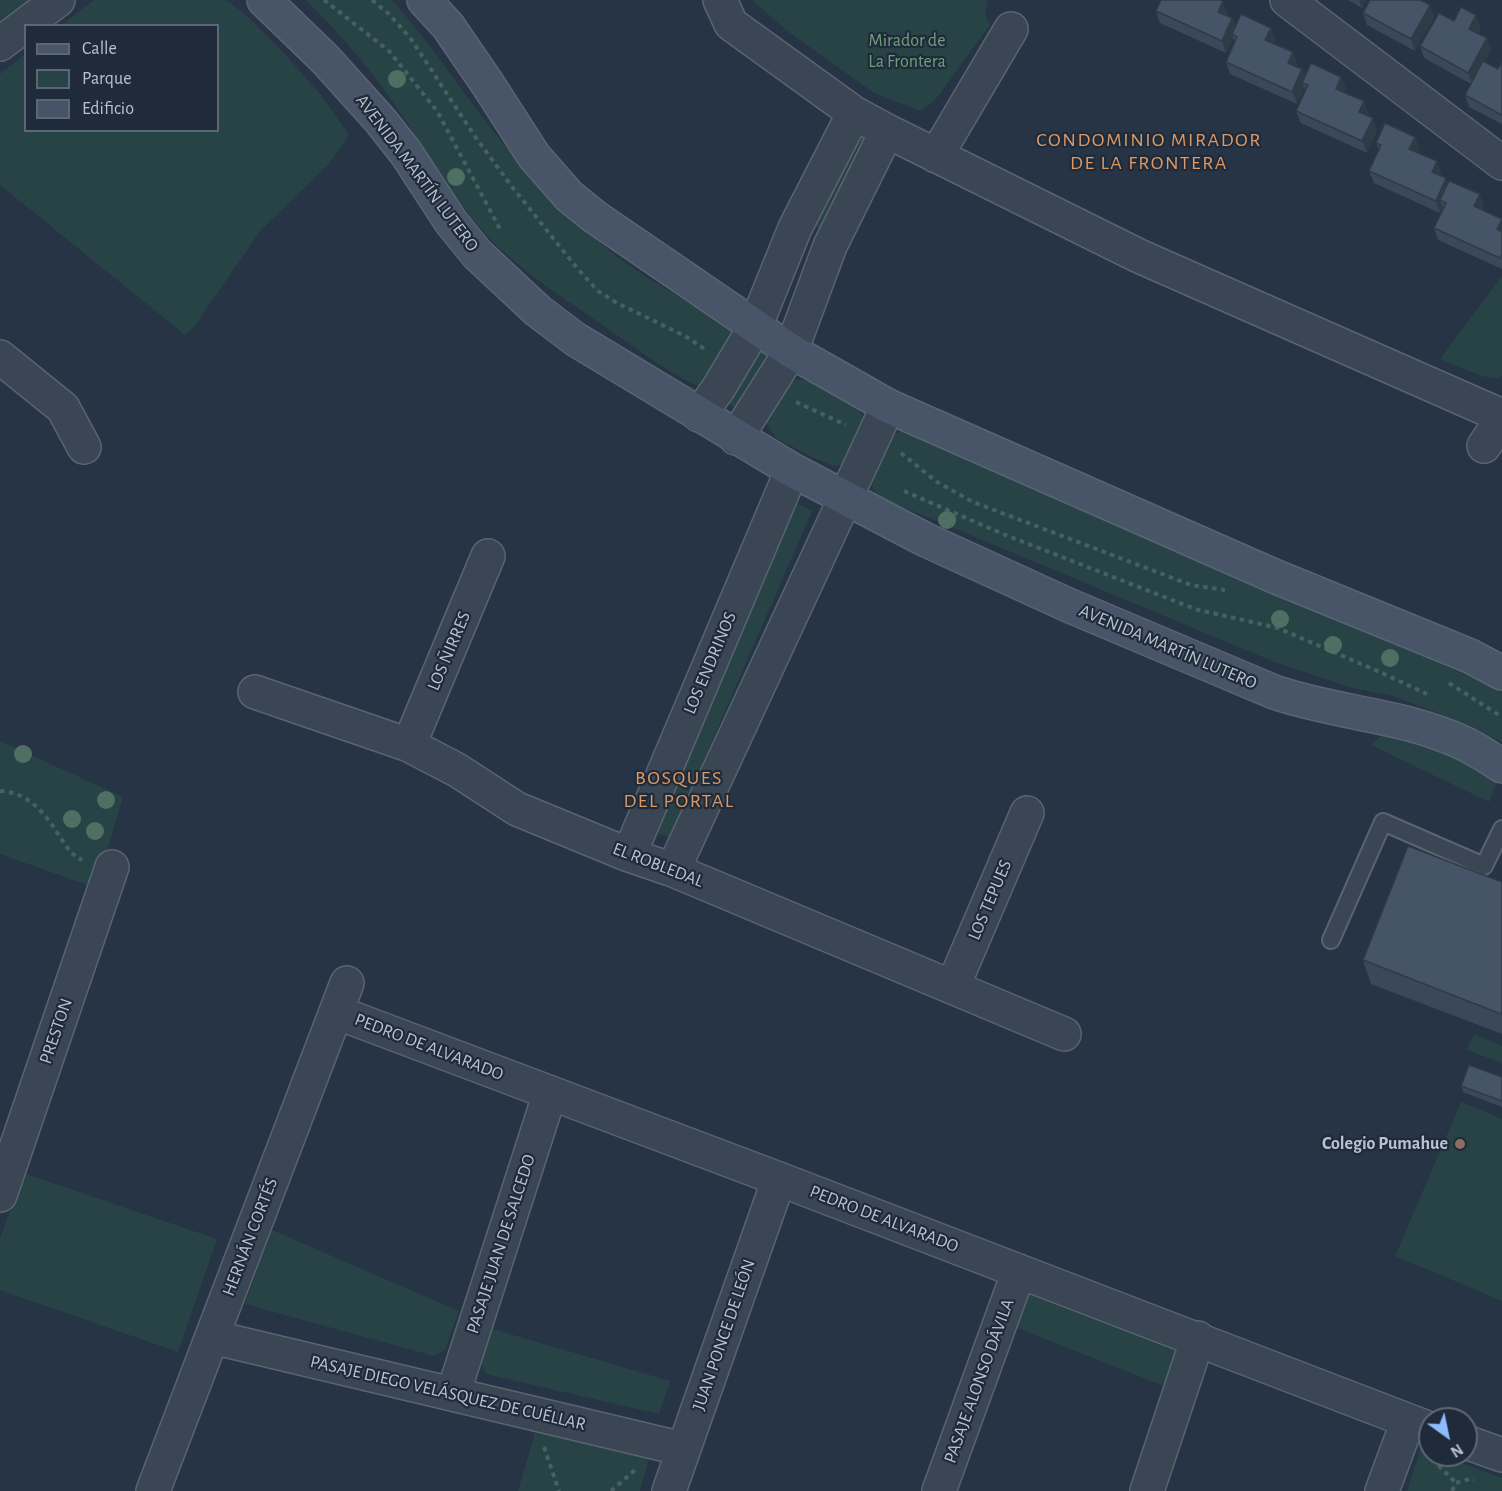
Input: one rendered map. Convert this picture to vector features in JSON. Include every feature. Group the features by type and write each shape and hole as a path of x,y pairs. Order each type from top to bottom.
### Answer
{"street":[{"path":"26,24 58,0"},
{"name":"AVENIDA MARTÍN LUTERO","path":"264,0 339,74 380,120 406,153 451,222 477,254 538,311 575,339 736,438 926,540 1068,605 1303,702 1388,719 1441,734 1462,742 1502,766"},
{"path":"424,0 448,26 534,156 569,196 595,218 791,351 888,406 1274,576 1470,656 1502,673"},
{"path":"720,0 731,24 854,113 887,131 1139,256 1502,417 1484,446"},
{"path":"1287,0 1502,163"},
{"path":"0,44 24,26"},
{"path":"936,156 1011,28"},
{"path":"699,415 718,389 754,327 795,228 854,113"},
{"path":"736,438 791,351 831,246 887,131"},
{"path":"795,228 831,246"},
{"path":"0,357 63,408 84,447"},
{"path":"672,870 888,406"},
{"name":"LOS ENDRINOS","path":"629,855 792,470"},
{"name":"LOS ÑIRRES","path":"409,745 488,556"},
{"name":"EL ROBLEDAL","path":"255,692 409,745 457,770 517,809 672,870 1064,1034"},
{"name":"LOS TEPUES","path":"953,986 1027,813"},
{"name":"PRESTON","path":"0,1195 111,867"},
{"name":"PEDRO DE ALVARADO","path":"342,998 550,1093 1198,1338 1418,1425"},
{"name":"HERNÁN CORTÉS","path":"153,1491 342,998"},
{"name":"PASAJE JUAN DE SALCEDO","path":"453,1394 550,1093"},
{"name":"JUAN PONCE DE LEÓN","path":"669,1491 779,1179"},
{"name":"PASAJE ALONSO DÁVILA","path":"939,1491 1019,1271"},
{"name":"PASAJE DIEGO VELÁSQUEZ DE CUÉLLAR","path":"212,1337 683,1449"},
{"path":"1147,1491 1198,1338"},
{"path":"1382,1491 1418,1427"},
{"path":"1478,1446 1502,1455"}],"lane":[{"path":"1331,940 1383,822 1484,866 1502,829"}],"path":[{"path":"0,791 30,799 56,831 66,848 80,860 111,867"},
{"path":"540,1437 559,1491"},
{"path":"611,1491 642,1465"},
{"path":"1452,1491 1456,1484 1469,1479 1482,1481"}],"green space":[{"path":"0,0 35,0 0,26"},
{"path":"94,0 227,0 283,52 321,95 349,135 328,165 260,231 194,327 185,335 0,185 0,74 24,55 24,132 219,132 219,24 62,24"},
{"path":"306,0 392,0 501,140 560,206 624,262 729,327 733,332 702,388 651,359 554,292 492,241 457,199 378,81"},
{"name":"Mirador de La Frontera","path":"752,0 988,0 985,15 990,25 936,99 921,111 874,93 790,33"},
{"path":"863,131 870,144 828,227 820,229 812,224"},
{"path":"1502,276 1502,375 1498,379 1481,376 1440,359"},
{"path":"757,346 773,353 738,408 731,406 725,398"},
{"path":"796,379 813,383 832,392 850,403 863,416 861,432 846,464 833,466 812,457 776,438 767,425 766,418 790,383"},
{"path":"902,429 1320,605 1502,692 1502,742 1461,722 1394,696 1353,688 1272,661 889,501 876,493 872,487 873,480 891,439"},
{"path":"792,501 812,511 670,838 649,830"},
{"path":"1390,728 1440,741 1498,780 1489,802 1371,745"},
{"path":"0,741 123,797 96,888 0,854"},
{"path":"1474,1034 1502,1046 1502,1063 1467,1050"},
{"path":"1461,1102 1502,1119 1502,1301 1395,1256"},
{"path":"23,1173 217,1239 178,1352 0,1290 0,1239"},
{"path":"272,1230 459,1311 445,1350 434,1356 245,1304"},
{"path":"1022,1281 1186,1345 1169,1388 1005,1323"},
{"path":"486,1327 670,1381 659,1414 486,1374 477,1357"},
{"path":"537,1426 649,1458 640,1491 518,1491"},
{"path":"1418,1457 1418,1467 1472,1467 1502,1478 1502,1491 1407,1491"}],"building":[{"path":"1161,0 1223,1 1218,12 1232,18 1222,41 1156,11"},
{"path":"1370,0 1420,0 1430,5 1411,39 1363,13"},
{"path":"1461,7 1476,15 1469,29 1487,38 1468,73 1420,46 1439,13 1454,21"},
{"path":"1241,14 1271,28 1265,40 1293,52 1288,63 1302,69 1292,92 1226,62 1237,37 1232,34"},
{"path":"1483,61 1498,69 1502,62 1502,115 1465,95"},
{"path":"1311,63 1341,77 1336,89 1364,101 1359,112 1373,118 1362,141 1296,111 1308,85 1302,83"},
{"path":"1385,123 1415,137 1409,149 1437,161 1432,172 1446,178 1436,201 1369,171 1381,145 1376,143"},
{"path":"1449,181 1480,194 1474,206 1502,219 1497,229 1502,232 1500,258 1434,228 1446,203 1440,200"},
{"path":"1408,846 1502,882 1501,1014 1363,960"},
{"path":"1469,1065 1502,1077 1502,1101 1461,1086"}],"place":[{"name":"Colegio Pumahue","path":"1460,1144"}],"district":[{"name":"CONDOMINIO MIRADOR DE LA FRONTERA","path":"1149,152"},
{"name":"BOSQUES DEL PORTAL","path":"679,790"}]}
